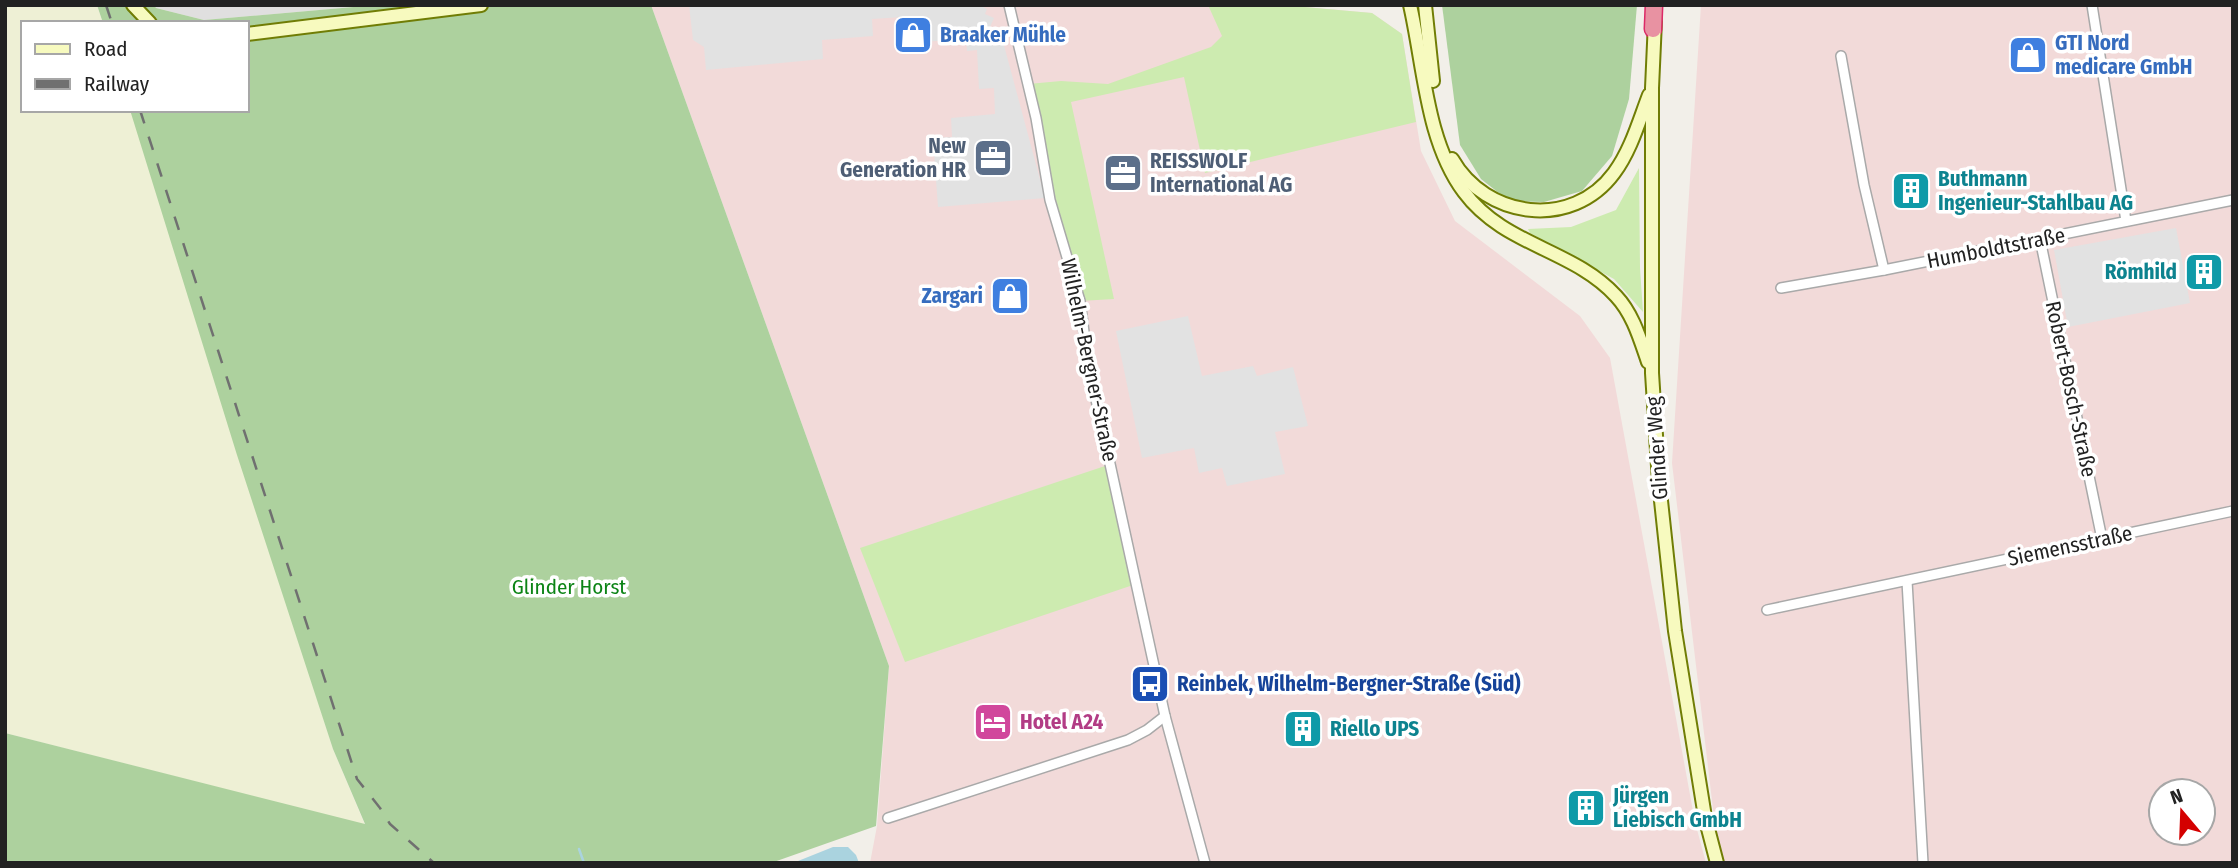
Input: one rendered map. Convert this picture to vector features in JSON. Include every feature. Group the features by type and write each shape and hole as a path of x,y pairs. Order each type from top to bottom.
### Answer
{"highway":[{"path":"1653,29 1656,5"}],"main road":[{"path":"133,5 148,21"},
{"path":"248,34 481,5"},
{"path":"1425,5 1435,93 1442,135 1447,148 1462,174 1472,184 1484,194 1508,206 1550,211 1582,201 1595,192 1614,174 1623,159 1652,88"},
{"path":"1410,6 1435,130 1447,167 1456,181 1476,207 1504,230 1576,266 1607,287 1628,314 1652,373"},
{"name":"Glinder Weg","path":"1653,29 1652,373 1660,482 1675,631 1705,817 1717,863"}],"street":[{"name":"Wilhelm-Bergner-Straße","path":"1009,5 1036,118 1048,192 1080,301 1088,363 1165,716 1205,863"},
{"path":"2092,5 2126,221"},
{"path":"1841,56 1864,185 1884,271"},
{"name":"Humboldtstraße","path":"1781,288 1884,271 2233,200"},
{"name":"Robert-Bosch-Straße","path":"2040,239 2102,539"},
{"name":"Siemensstraße","path":"1767,610 2233,512"},
{"path":"1907,581 1923,863"},
{"path":"888,818 1128,740 1165,716"}],"shaded area":[{"path":"154,5 376,5 204,20 156,8"},
{"path":"651,5 1282,5 1372,13 1402,34 1421,151 1455,221 1580,316 1610,358 1695,822 1706,863 870,863 877,826 889,666"},
{"path":"689,5 980,5 987,9 985,14 994,18 985,38 1002,38 1045,198 938,207 933,138 952,137 951,118 995,114 994,88 979,89 977,50 967,51 966,39 921,42 919,16 872,19 873,36 822,40 823,59 706,70 704,47 693,40"},
{"path":"1701,5 2233,5 2233,863 1724,863 1715,826 1672,463"},
{"path":"2176,228 2190,303 2068,327 2054,250"},
{"path":"1188,316 1202,376 1253,366 1257,376 1293,367 1308,426 1275,432 1285,474 1227,486 1222,468 1199,473 1194,448 1142,458 1116,331"}],"green space":[{"path":"5,5 97,5 102,21 21,21 21,112 132,112 333,749 365,825 5,733"},
{"name":"Glinder Horst","path":"97,5 154,5 156,8 204,20 376,5 651,5 889,666 876,826 771,863 5,863 5,733 365,824 333,749 237,455 131,112 248,112 248,21 102,21"},
{"path":"1208,5 1282,5 1372,13 1402,34 1416,122 1205,173 1184,77 1071,102 1114,299 1080,301 1028,84 1061,81 1108,84 1211,47 1222,36"},
{"path":"1442,5 1637,5 1629,99 1612,156 1582,191 1544,202 1509,201 1481,179 1460,145"},
{"path":"1639,168 1643,312 1614,279 1530,233 1528,229 1571,227 1616,210"},
{"path":"1111,464 1136,584 905,662 860,548"}],"water":[{"path":"833,847 848,847 859,863 793,863"}],"waterway":[{"path":"579,849 584,863"}],"railway":[{"path":"106,5 111,21"},
{"path":"141,112 357,779 390,824 434,863"}],"place":[{"name":"Braaker Mühle","path":"913,35"},
{"name":"GTI Nord medicare GmbH","path":"2028,55"},
{"name":"New Generation HR","path":"993,158"},
{"name":"REISSWOLF International AG","path":"1123,173"},
{"name":"Buthmann Ingenieur-Stahlbau AG","path":"1911,191"},
{"name":"Römhild","path":"2204,272"},
{"name":"Zargari","path":"1010,296"},
{"name":"Reinbek, Wilhelm-Bergner-Straße (Süd)","path":"1150,684"},
{"name":"Hotel A24","path":"993,722"},
{"name":"Riello UPS","path":"1303,729"},
{"name":"Jürgen Liebisch GmbH","path":"1586,808"}]}
